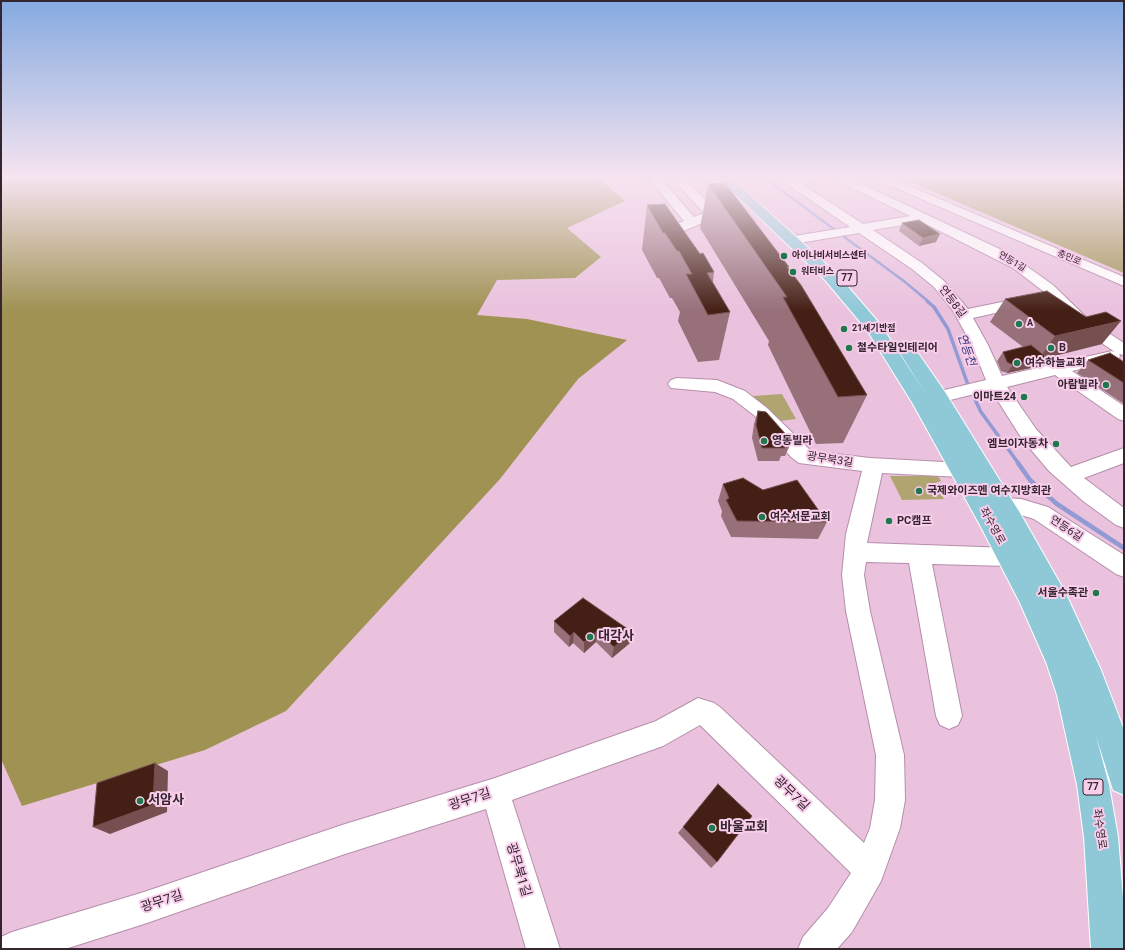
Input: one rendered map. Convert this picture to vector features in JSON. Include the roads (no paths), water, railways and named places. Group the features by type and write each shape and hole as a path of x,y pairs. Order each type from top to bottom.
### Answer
{"main road":[{"name":"좌수영로","path":"783,222 804,238 831,277 874,328 905,375 961,470 1001,515 1042,573 1071,632 1121,753 1124,779"},
{"name":"좌수영로","path":"786,222 844,275 870,302 907,349 941,396 1001,515 1009,557 1031,598 1060,662 1081,733 1093,785 1101,837 1109,949"}],"street":[{"path":"667,222 674,230 691,222"},
{"name":"연등8길","path":"850,222 917,266 939,284 963,315 980,346 1005,400 1029,434 1056,466 1090,495 1124,518"},
{"path":"804,238 898,222"},
{"name":"연등1길","path":"932,222 1003,256 1031,274 1084,324 1124,352"},
{"name":"충민로","path":"985,222 1124,282"},
{"path":"963,315 1056,296"},
{"path":"941,396 1124,352"},
{"path":"1058,368 1124,414"},
{"name":"광무북3길","path":"677,384 717,386 739,394 761,412 798,452 806,458 870,465 961,470"},
{"path":"1068,476 1124,455"},
{"path":"815,949 840,920 870,870 885,828 890,800 890,755 855,592 854,552 860,517 871,478 870,465"},
{"name":"연등6길","path":"1001,515 1027,508 1041,513 1124,567"},
{"path":"854,552 1009,557"},
{"path":"919,554 950,716"},
{"name":"광무7길","path":"12,949 149,906 342,840 495,792 663,732 694,712 702,711 712,717 870,870"},
{"name":"광무북1길","path":"495,792 543,949"}],"waterway":[{"name":"연등천","path":"825,222 905,282 929,302"},
{"name":"연등천","path":"927,301 934,307 948,329 968,385 981,412 1019,464"},
{"name":"연등천","path":"1018,463 1030,480 1057,504 1124,548"}],"place":[{"name":"아이나비서비스센터","path":"784,256"},
{"name":"워터비스","path":"793,272"},
{"name":"A","path":"1019,324"},
{"name":"21세기반점","path":"844,329"},
{"name":"철수타일인테리어","path":"849,348"},
{"name":"B","path":"1051,348"},
{"name":"여수하늘교회","path":"1017,363"},
{"name":"아람빌라","path":"1106,385"},
{"name":"이마트24","path":"1024,397"},
{"name":"영동빌라","path":"764,441"},
{"name":"엠브이자동차","path":"1056,444"},
{"name":"국제와이즈멘 여수지방회관","path":"919,491"},
{"name":"여수서문교회","path":"762,517"},
{"name":"PC캠프","path":"889,521"},
{"name":"서울수족관","path":"1096,593"},
{"name":"대각사","path":"590,637"},
{"name":"서암사","path":"140,801"},
{"name":"바울교회","path":"712,828"}]}
